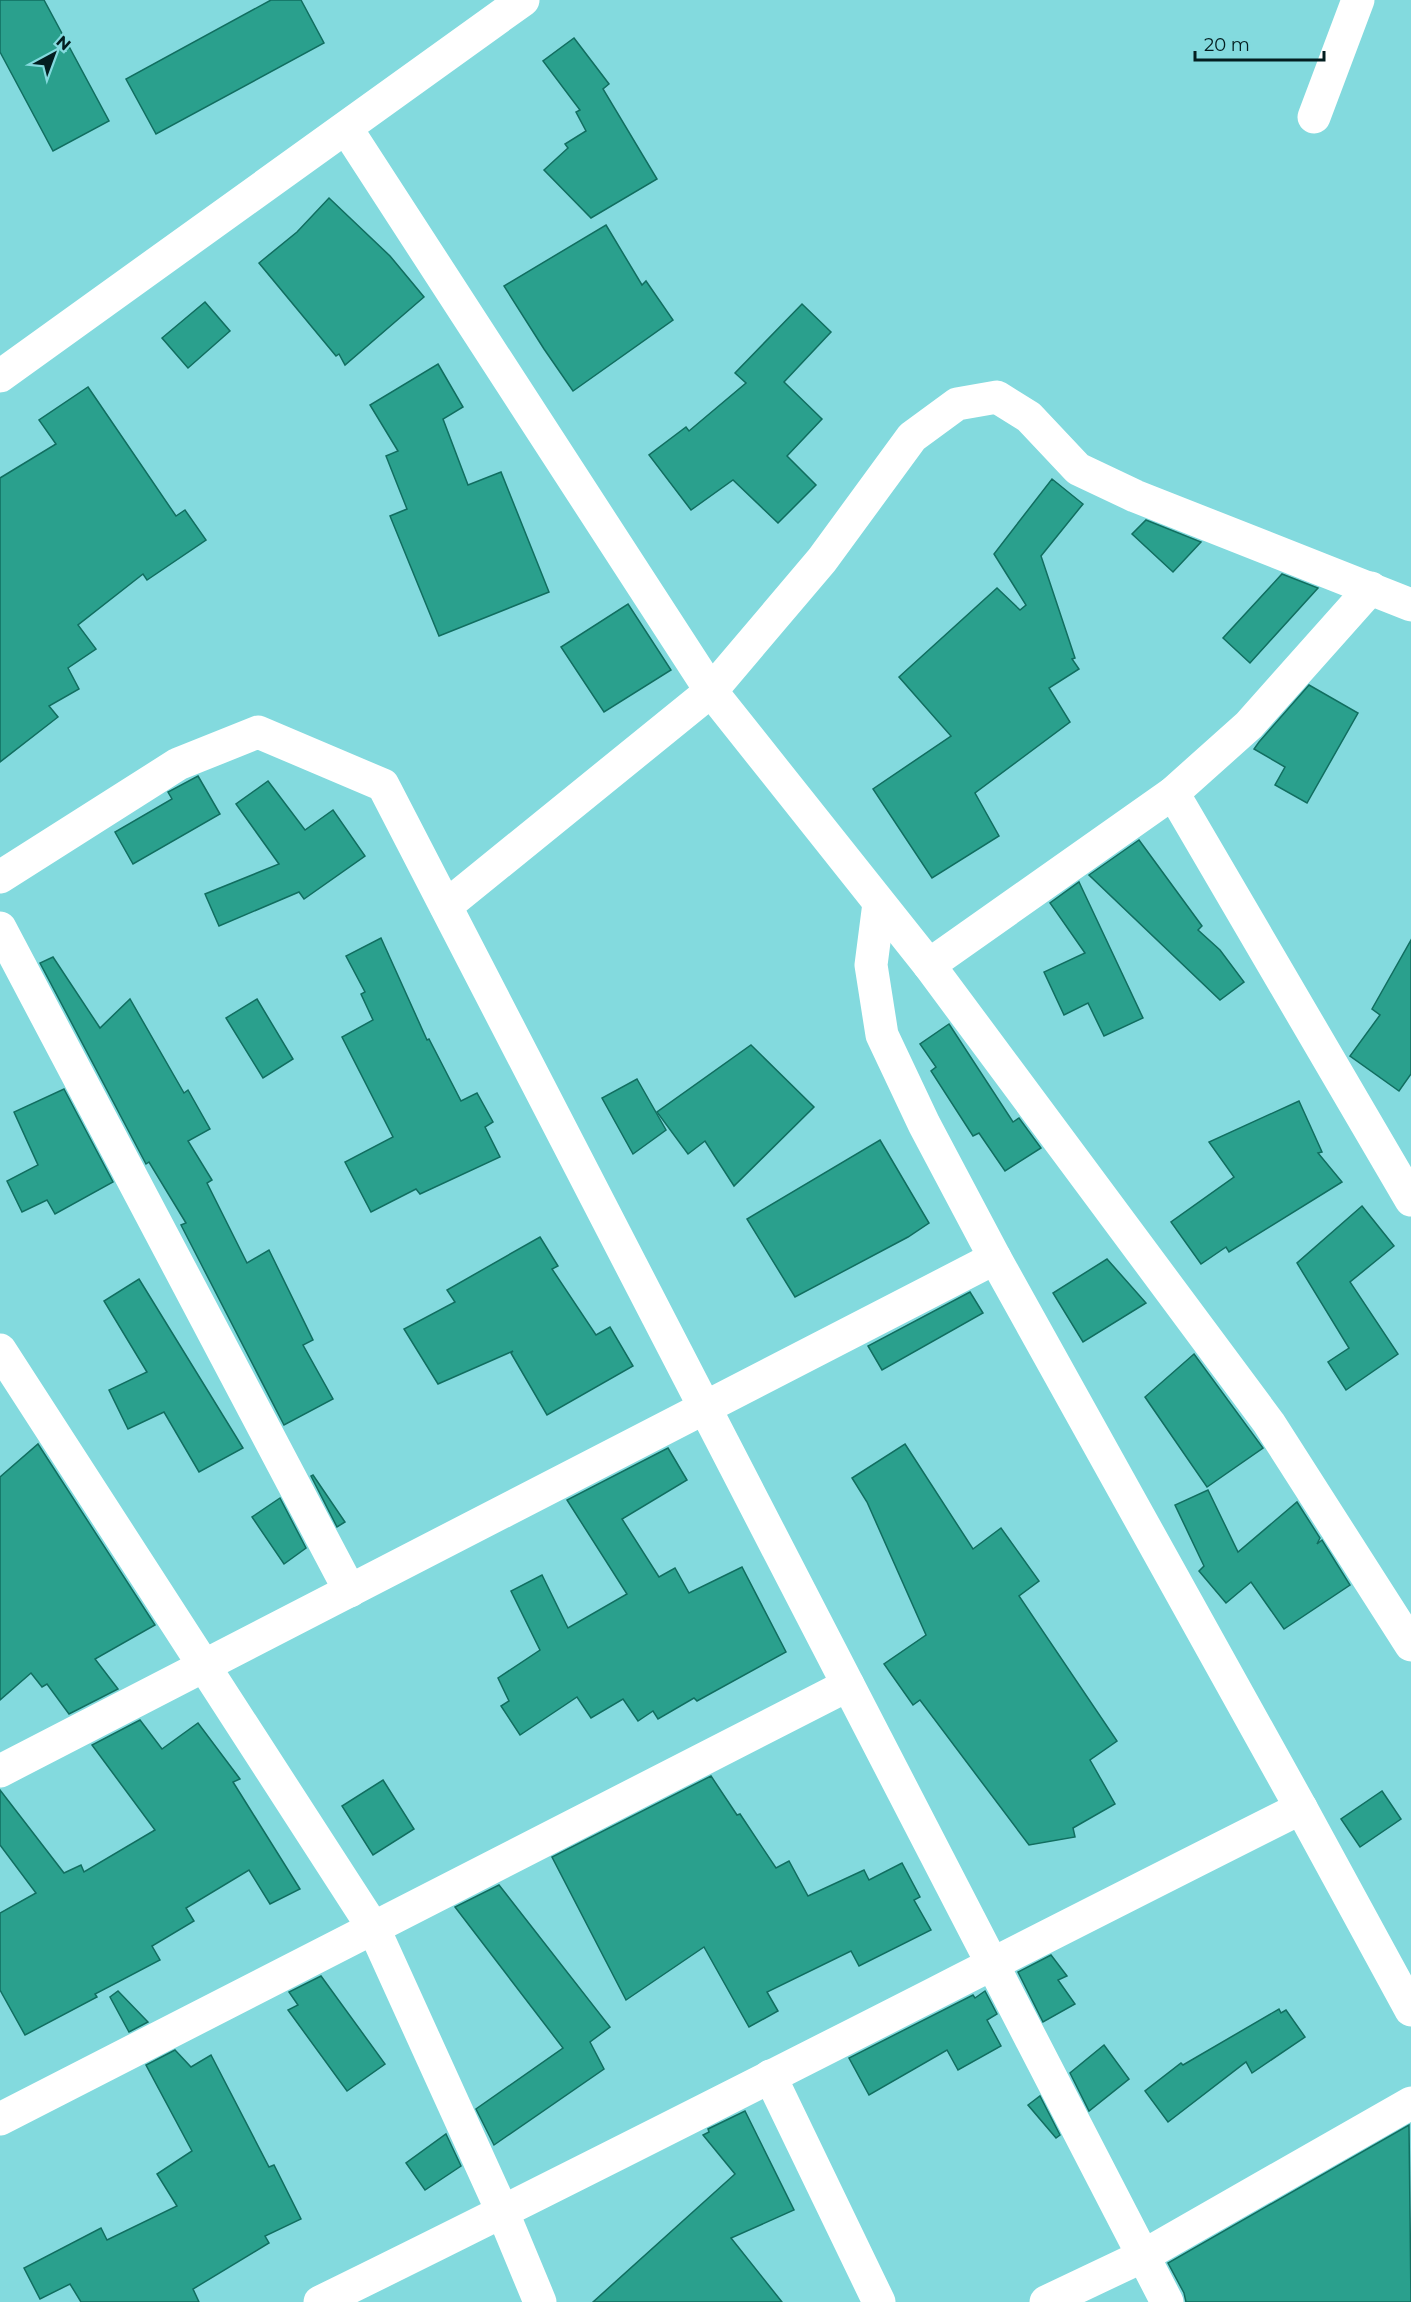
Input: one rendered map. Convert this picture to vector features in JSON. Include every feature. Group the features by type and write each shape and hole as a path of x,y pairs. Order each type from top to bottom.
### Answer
{"street":[{"path":"0,376 523,0"},
{"path":"1314,117 1358,0"},
{"path":"346,128 711,691 929,965 1269,1423 1411,1645"},
{"path":"446,906 711,691 822,561 912,437 957,404 997,397 1029,417 1078,469 1135,496 1411,605"},
{"path":"929,965 1173,793 1249,725 1371,588"},
{"path":"0,878 178,764 258,732 382,785 1167,2302"},
{"path":"1173,793 1411,1200"},
{"path":"879,903 871,965 882,1035 924,1124 995,1258 1411,2010"},
{"path":"0,928 350,1591"},
{"path":"0,1771 995,1258"},
{"path":"0,1350 374,1929 503,2212 540,2302"},
{"path":"0,2119 848,1685"},
{"path":"320,2302 503,2212 1301,1808"},
{"path":"770,2076 879,2302"},
{"path":"1046,2302 1143,2256 1411,2103"}],"building":[{"path":"0,0 44,0 109,121 53,151 0,52"},
{"path":"271,0 301,0 324,43 156,134 126,79"},
{"path":"574,38 609,84 603,89 657,179 591,218 544,170 568,148 565,144 586,131 576,112 580,110 543,61"},
{"path":"329,198 390,256 424,297 345,365 339,354 336,356 259,263 297,232"},
{"path":"606,225 642,285 646,281 673,320 573,391 504,286"},
{"path":"205,302 230,331 188,368 162,338"},
{"path":"802,304 831,332 784,382 822,419 787,456 816,485 778,523 733,480 691,510 649,455 686,427 689,431 746,383 735,373"},
{"path":"438,364 463,407 443,419 468,485 501,472 549,592 439,636 390,516 407,509 386,456 398,451 370,405"},
{"path":"88,387 176,516 185,510 206,540 147,580 143,574 78,625 96,649 68,668 79,689 49,706 58,717 0,762 0,478 56,444 39,420"},
{"path":"1052,479 1083,504 1041,556 1075,658 1072,659 1079,669 1049,688 1070,722 975,793 999,836 932,878 873,789 951,736 899,677 997,588 1020,610 1026,605 994,554"},
{"path":"1146,520 1201,542 1173,572 1132,534"},
{"path":"1282,574 1318,588 1250,663 1223,638"},
{"path":"628,604 671,670 604,712 561,647"},
{"path":"1309,685 1358,713 1307,803 1275,785 1285,767 1254,749"},
{"path":"198,776 220,814 133,864 115,832 172,799 168,792"},
{"path":"268,781 305,830 333,810 365,856 304,899 299,892 219,926 205,894 279,864 236,804"},
{"path":"1139,840 1202,926 1198,930 1220,950 1244,982 1220,1000 1089,875"},
{"path":"1079,882 1143,1018 1104,1036 1088,1003 1064,1015 1044,972 1085,953 1050,903"},
{"path":"381,938 427,1040 429,1039 461,1101 477,1093 493,1122 485,1127 500,1157 420,1194 416,1189 371,1212 345,1162 393,1137 342,1037 373,1020 361,994 365,992 346,956"},
{"path":"1411,940 1411,1074 1399,1091 1350,1056 1380,1015 1372,1009"},
{"path":"53,957 100,1028 130,999 184,1093 188,1090 210,1129 188,1141 212,1180 207,1183 247,1263 269,1250 313,1340 303,1345 333,1399 284,1425 181,1225 186,1223 149,1162 146,1164 40,963"},
{"path":"257,999 293,1059 263,1078 226,1018"},
{"path":"949,1024 1013,1122 1019,1118 1041,1148 1005,1171 979,1133 973,1136 931,1071 936,1067 920,1044"},
{"path":"751,1045 814,1107 734,1186 705,1141 688,1154 657,1112"},
{"path":"637,1079 666,1130 633,1154 602,1098"},
{"path":"64,1089 113,1182 55,1214 47,1200 22,1212 7,1181 38,1165 14,1112"},
{"path":"1299,1101 1322,1152 1318,1153 1342,1182 1229,1252 1226,1247 1201,1264 1171,1222 1234,1177 1209,1142"},
{"path":"880,1140 929,1223 908,1237 795,1297 747,1219"},
{"path":"1362,1206 1394,1246 1350,1282 1398,1354 1346,1390 1328,1362 1349,1348 1297,1263"},
{"path":"540,1237 558,1266 552,1269 596,1335 610,1327 633,1366 547,1415 511,1353 513,1351 438,1384 404,1329 455,1302 447,1290"},
{"path":"1107,1259 1146,1303 1083,1342 1053,1293"},
{"path":"139,1279 243,1448 199,1472 164,1412 128,1429 109,1390 147,1372 104,1301"},
{"path":"970,1292 983,1313 882,1370 868,1346"},
{"path":"1194,1354 1263,1448 1207,1487 1145,1397"},
{"path":"38,1444 155,1625 95,1659 118,1689 69,1714 47,1684 42,1687 31,1673 0,1700 0,1477"},
{"path":"905,1444 973,1549 1001,1528 1039,1581 1019,1596 1117,1741 1090,1760 1115,1804 1073,1828 1075,1837 1029,1845 920,1700 913,1705 884,1664 926,1635 867,1502 852,1478"},
{"path":"668,1448 687,1480 622,1519 659,1577 675,1568 689,1593 742,1567 786,1652 697,1701 694,1698 658,1719 653,1711 638,1721 623,1699 591,1718 577,1697 520,1735 501,1706 509,1701 498,1678 540,1650 511,1591 542,1575 568,1628 627,1594 567,1500"},
{"path":"313,1475 345,1522 337,1527 311,1476"},
{"path":"1208,1490 1238,1552 1297,1502 1320,1538 1317,1544 1322,1540 1350,1585 1284,1629 1251,1582 1226,1603 1199,1571 1204,1566 1175,1505"},
{"path":"280,1498 306,1548 284,1564 252,1517"},
{"path":"140,1720 162,1749 198,1723 240,1779 233,1782 300,1889 270,1904 249,1870 186,1908 194,1921 152,1946 160,1960 95,1994 97,1997 25,2035 0,1990 0,1913 36,1893 0,1845 0,1790 64,1873 81,1865 84,1872 155,1830 92,1745"},
{"path":"711,1776 776,1868 789,1861 808,1896 864,1870 869,1880 902,1863 920,1897 914,1900 931,1930 859,1966 851,1951 767,1992 778,2011 749,2027 704,1947 626,2000 552,1857"},
{"path":"383,1780 414,1829 373,1855 342,1806"},
{"path":"1382,1791 1401,1819 1360,1847 1341,1819"},
{"path":"499,1885 610,2027 590,2042 604,2069 494,2145 476,2109 563,2048 455,1907"},
{"path":"1051,1955 1067,1976 1058,1980 1075,2004 1043,2022 1018,1972"},
{"path":"321,1976 385,2064 347,2091 288,2010 298,2005 289,1992"},
{"path":"118,1991 148,2022 129,2032 110,1997"},
{"path":"985,1991 997,2014 987,2020 1001,2046 958,2070 947,2050 869,2095 849,2058 973,1995 975,1998"},
{"path":"1279,2009 1281,2013 1286,2010 1305,2037 1252,2073 1246,2062 1168,2122 1145,2091 1181,2063 1183,2065"},
{"path":"1104,2045 1129,2079 1089,2111 1070,2073"},
{"path":"175,2050 191,2067 211,2055 269,2167 274,2165 301,2219 265,2236 269,2243 193,2289 199,2302 81,2302 70,2284 40,2299 24,2268 101,2228 107,2240 177,2206 157,2174 192,2151 146,2065"},
{"path":"1040,2096 1060,2135 1056,2138 1028,2105"},
{"path":"745,2111 794,2210 731,2238 782,2302 593,2302 735,2174 703,2135 709,2132 708,2129"},
{"path":"1409,2125 1411,2302 1186,2302 1184,2293 1168,2263"},
{"path":"446,2134 461,2166 425,2190 406,2163"}]}
